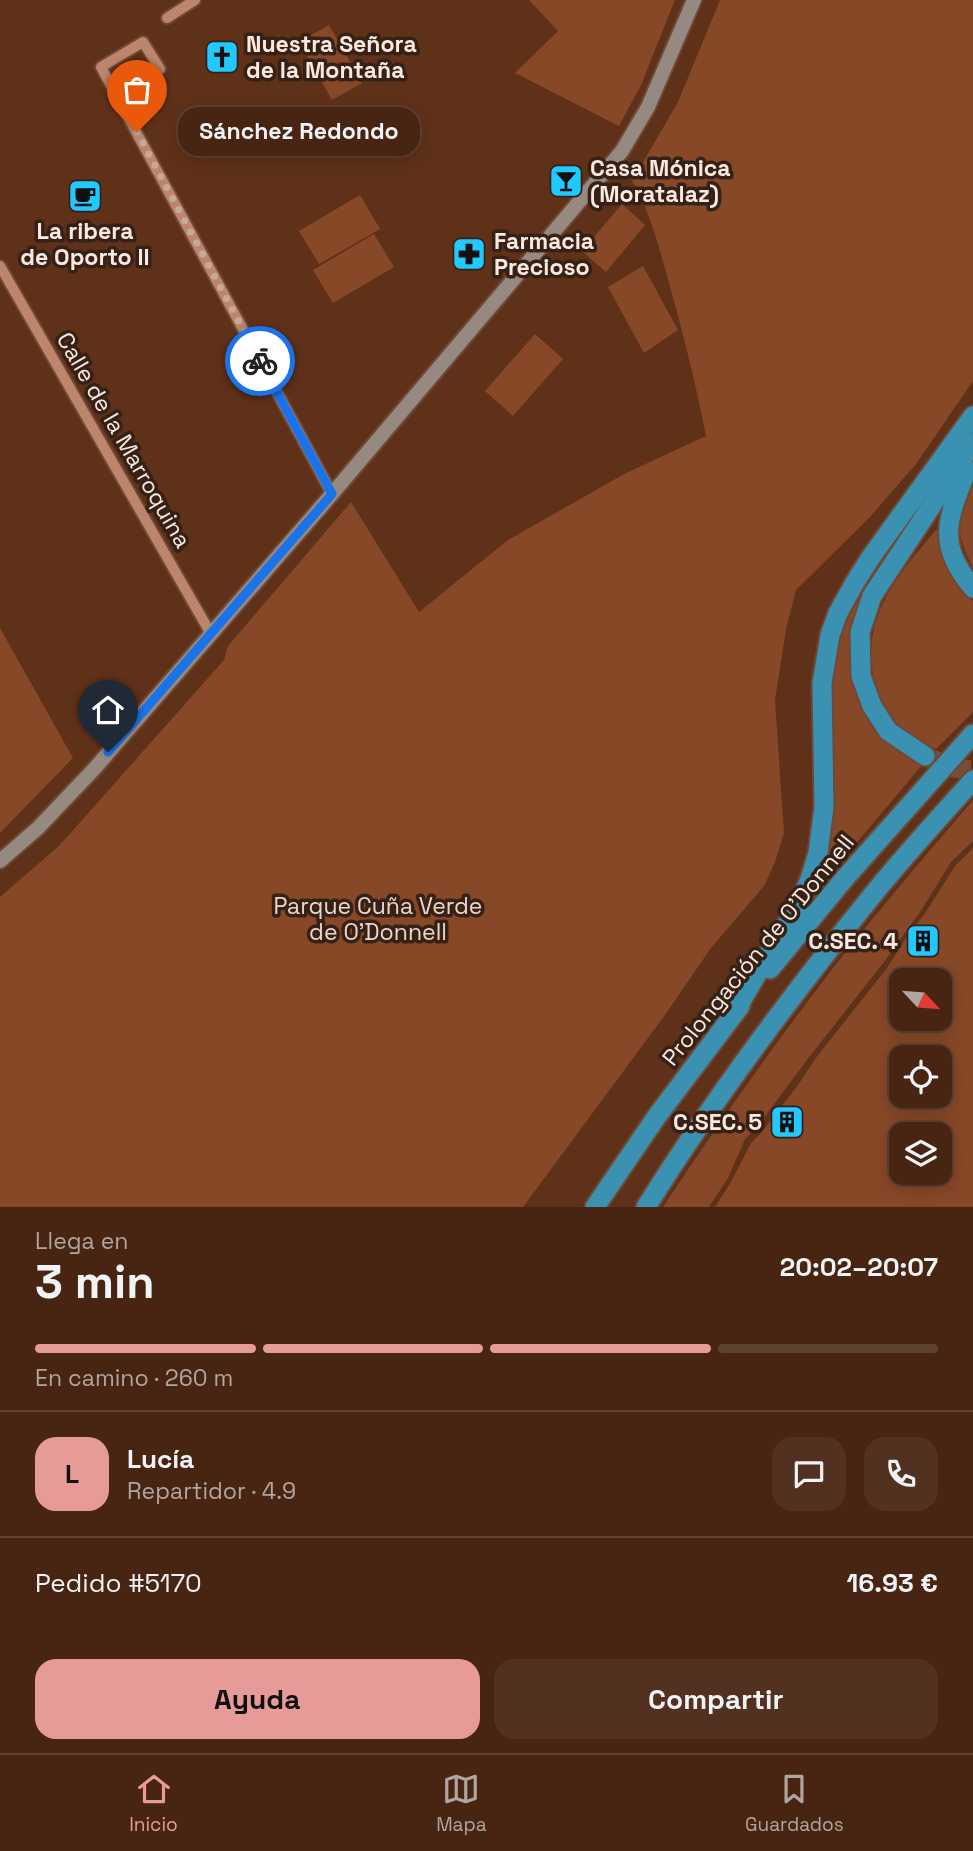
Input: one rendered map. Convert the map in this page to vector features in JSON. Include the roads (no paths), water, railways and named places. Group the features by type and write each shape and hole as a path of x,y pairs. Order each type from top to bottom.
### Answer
{"highway":[{"path":"733,1015 799,905 818,853 824,807 822,682 830,635 838,613 871,558 973,416"},
{"path":"925,757 888,731 872,706 860,676 860,632 872,596 973,443"},
{"path":"973,455 951,509 948,533 953,557 973,588"},
{"name":"Prolongación de O'Donnell","path":"595,1207 657,1116 733,1015 845,878 973,734"},
{"path":"646,1207 739,1069 796,992 876,891 973,780"}],"street":[{"path":"167,18 195,0"},
{"path":"0,861 38,828 95,768 332,494 622,151 648,107 694,0"},
{"path":"117,95 160,69 143,42 101,67 332,494"},
{"name":"Calle de la Marroquina","path":"0,266 211,634"}],"tunnel":[{"path":"925,756 953,768 973,770"}],"place":[{"name":"Nuestra Señora de la Montaña","path":"222,57"},
{"name":"Sánchez Redondo","path":"137,132"},
{"name":"Casa Mónica (Moratalaz)","path":"566,181"},
{"name":"La ribera de Oporto II","path":"85,196"},
{"name":"Farmacia Precioso","path":"469,254"},
{"name":"C.SEC. 4","path":"923,941"},
{"name":"C.SEC. 5","path":"787,1122"}],"park label":[{"name":"Parque Cuña Verde de O'Donnell","path":"378,919"}]}
